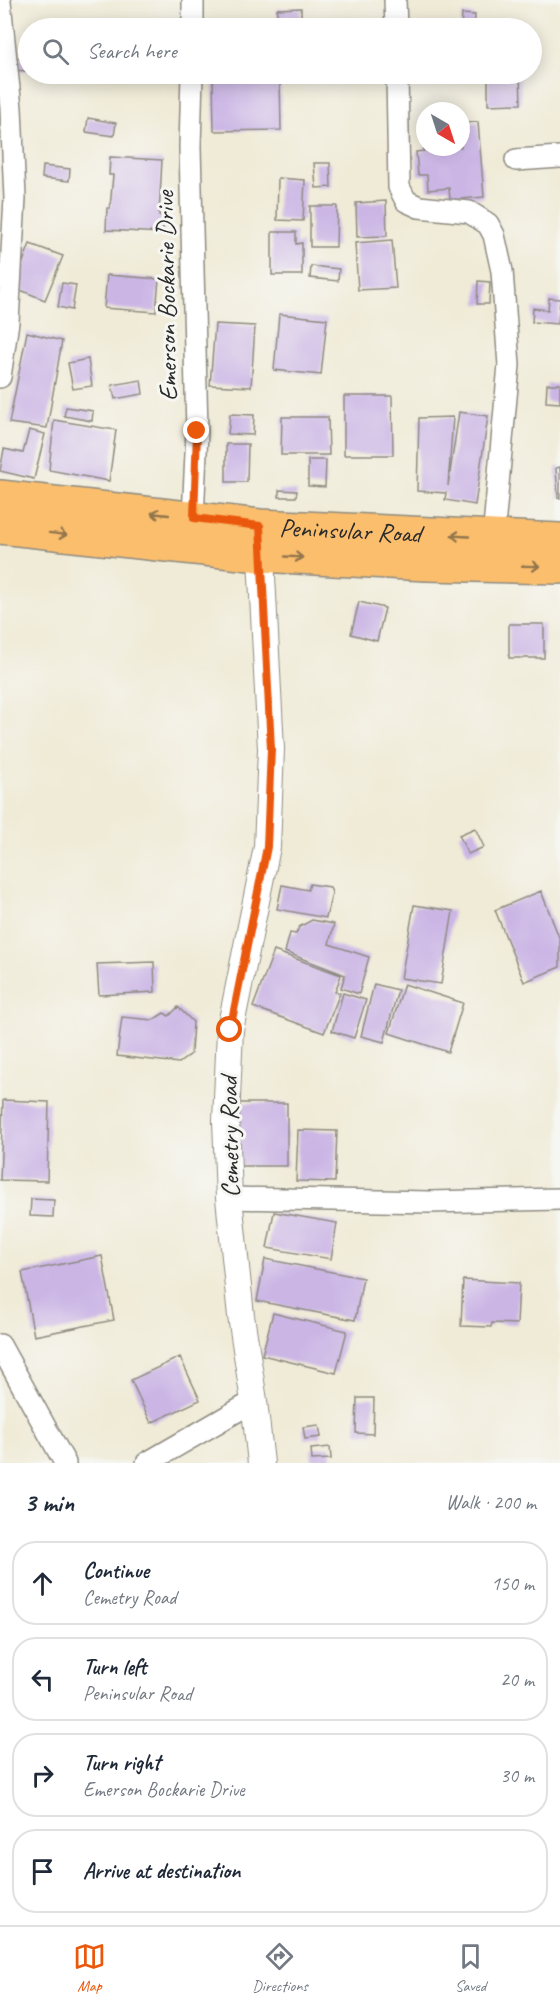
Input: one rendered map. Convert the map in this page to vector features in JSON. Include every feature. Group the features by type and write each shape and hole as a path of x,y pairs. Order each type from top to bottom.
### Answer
{"main road":[{"name":"Peninsular Road","path":"0,497 194,518 260,540 426,564 560,567"},
{"name":"Peninsular Road","path":"0,526 260,540 493,538 560,540"}],"street":[{"path":"193,0 193,18"},
{"path":"396,0 396,18"},
{"path":"0,2 11,108 15,198 8,322 0,377"},
{"name":"Emerson Bockarie Drive","path":"192,84 190,147 197,431 194,518"},
{"path":"397,84 399,187 406,201 419,207 469,212 488,224 494,234 502,271 509,365 493,538"},
{"path":"516,160 560,157"},
{"name":"Cemetry Road","path":"260,540 271,749 267,847 230,1030 226,1120 229,1198 241,1316 261,1463"},
{"path":"229,1198 429,1202 560,1199"},
{"path":"0,1345 65,1463"},
{"path":"147,1463 254,1401"}],"building":[{"path":"301,8 301,18 277,18 277,9"},
{"path":"462,14 475,15 475,18 462,18"},
{"path":"15,58 18,58 18,70 14,70"},
{"path":"213,84 280,84 281,130 214,131"},
{"path":"488,84 520,84 521,104 488,105"},
{"path":"88,118 116,123 114,136 86,132"},
{"path":"470,122 478,122 484,197 450,200 449,188 428,190 427,175 418,175 416,156 470,156"},
{"path":"110,157 162,160 159,215 163,216 163,233 106,230 113,175 109,175"},
{"path":"314,163 330,163 331,187 316,188"},
{"path":"43,166 70,169 69,181 42,178"},
{"path":"278,178 305,180 303,221 277,220"},
{"path":"386,201 387,236 357,237 356,203"},
{"path":"310,206 337,206 336,247 310,247"},
{"path":"272,232 296,232 296,244 302,243 302,275 272,275"},
{"path":"392,240 396,288 358,290 355,243"},
{"path":"30,244 63,256 45,300 13,287"},
{"path":"311,266 339,269 338,281 310,278"},
{"path":"107,275 159,279 156,312 104,308"},
{"path":"478,281 490,282 489,304 477,304"},
{"path":"62,283 76,285 72,310 58,307"},
{"path":"549,298 560,299 558,324 532,322 533,308 548,310"},
{"path":"279,314 327,319 321,375 274,370"},
{"path":"215,324 255,326 251,387 210,385"},
{"path":"27,332 62,341 47,428 9,423"},
{"path":"88,359 92,386 73,389 68,363"},
{"path":"141,380 143,394 115,399 112,385"},
{"path":"547,384 560,384 560,403 546,402"},
{"path":"344,396 392,396 393,455 344,455"},
{"path":"66,407 93,411 92,421 64,416"},
{"path":"459,412 488,416 475,505 445,500 446,493 417,491 419,418 453,417 448,486"},
{"path":"230,414 254,415 253,435 228,434"},
{"path":"282,417 328,417 329,455 281,455"},
{"path":"54,420 116,430 109,481 49,470"},
{"path":"29,430 45,434 34,479 0,471 4,449 23,453"},
{"path":"226,444 248,444 247,482 226,482"},
{"path":"308,460 326,460 325,487 308,486"},
{"path":"560,467 560,498 558,498 556,468"},
{"path":"279,490 297,491 296,497 279,497"},
{"path":"359,602 385,608 377,641 351,634"},
{"path":"509,624 544,624 544,658 509,658"},
{"path":"475,828 484,847 468,854 459,835"},
{"path":"310,884 330,887 332,893 326,918 277,909 282,885 308,890"},
{"path":"541,891 560,940 560,967 524,982 495,910"},
{"path":"414,905 453,911 441,984 401,978"},
{"path":"312,920 334,924 329,944 369,957 359,994 341,988 345,975 285,952 290,933 296,934 299,927"},
{"path":"274,951 341,975 335,992 340,993 324,1033 253,1007"},
{"path":"154,962 155,992 99,995 97,964"},
{"path":"374,984 398,990 384,1042 361,1036"},
{"path":"404,984 463,1003 448,1052 389,1033"},
{"path":"343,993 366,1000 354,1038 332,1031"},
{"path":"178,1007 193,1022 191,1054 179,1063 117,1056 122,1017 153,1020 164,1013 169,1016"},
{"path":"3,1100 49,1102 47,1181 0,1180"},
{"path":"239,1103 287,1103 287,1166 238,1166"},
{"path":"298,1130 337,1131 335,1182 296,1181"},
{"path":"31,1199 54,1200 53,1217 30,1216"},
{"path":"274,1212 337,1223 331,1259 267,1248"},
{"path":"102,1256 114,1320 34,1336 22,1272"},
{"path":"265,1259 363,1278 355,1320 257,1301"},
{"path":"463,1280 519,1283 517,1324 492,1323 491,1327 461,1326"},
{"path":"273,1313 347,1331 336,1373 262,1355"},
{"path":"180,1357 200,1400 151,1423 131,1380"},
{"path":"357,1398 374,1398 373,1434 356,1433"},
{"path":"319,1425 321,1437 305,1439 303,1427"},
{"path":"330,1447 331,1459 312,1460 311,1449"}],"route":[{"path":"197,431 194,518 260,526 271,749 267,847 230,1030"}]}
